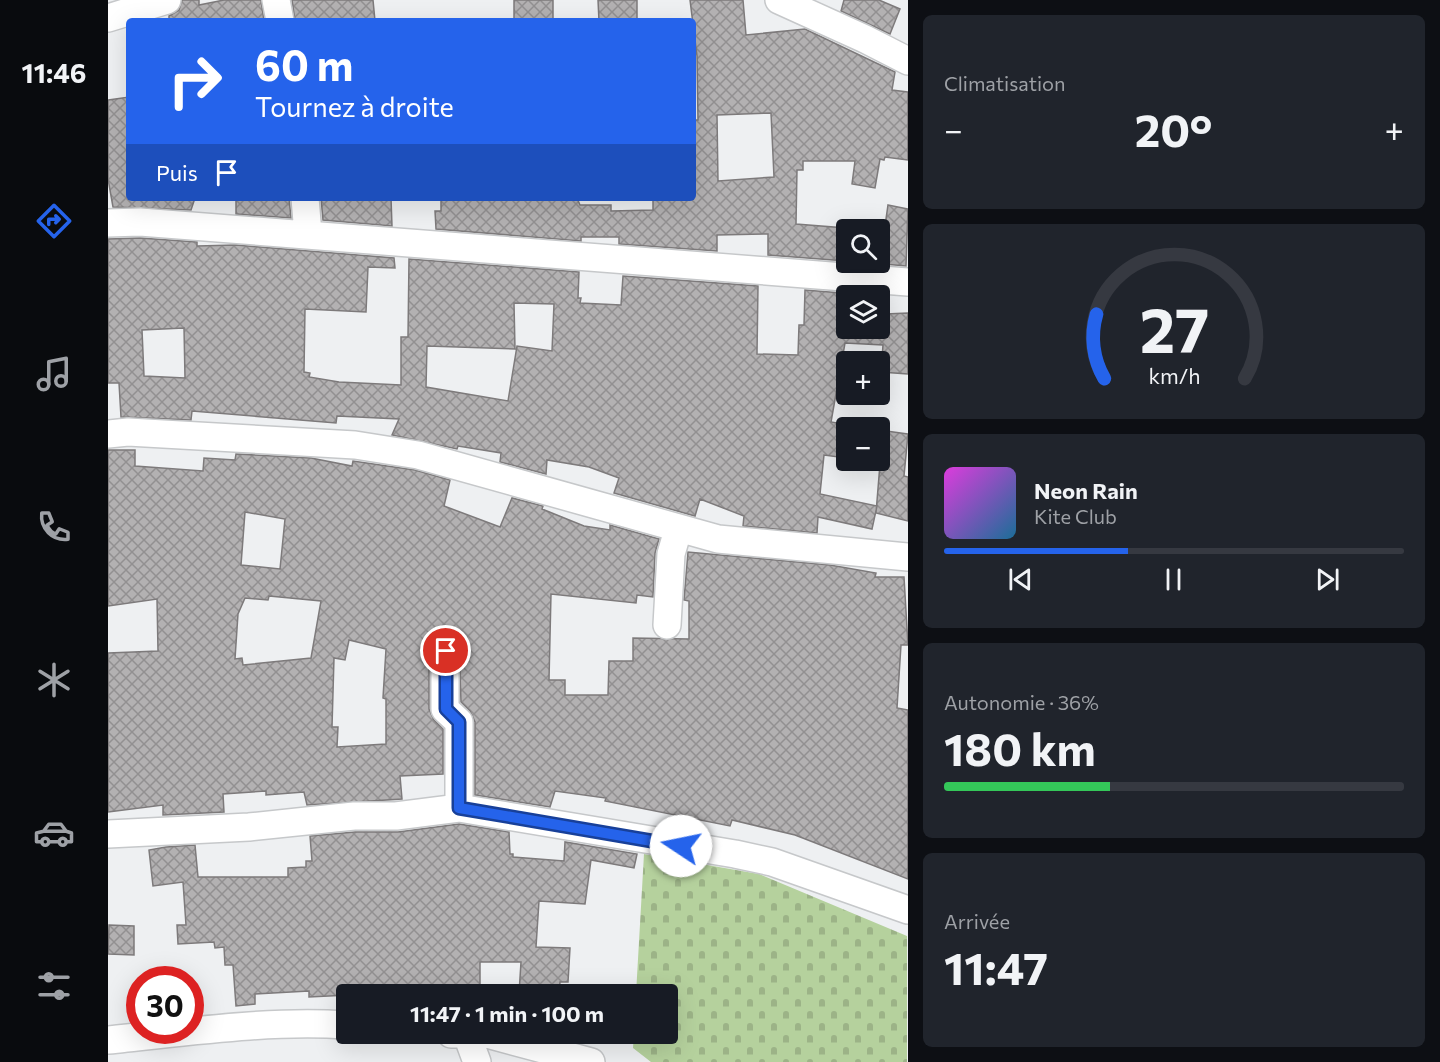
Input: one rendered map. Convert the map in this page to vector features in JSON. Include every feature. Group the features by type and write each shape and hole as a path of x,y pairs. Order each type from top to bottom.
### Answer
{"street":[{"path":"108,18 167,0"},
{"path":"276,0 279,18"},
{"path":"794,3 908,61"},
{"path":"305,201 308,234"},
{"path":"108,223 140,222 308,234 908,282"},
{"path":"108,434 128,432 355,445 418,455 591,502 678,530 718,539 908,557"},
{"path":"667,625 671,554 678,530"},
{"path":"446,651 446,709 459,722 459,808"},
{"path":"108,834 249,827 354,816 396,816 459,808 772,862 908,910"},
{"path":"108,1040 225,1028 336,1025"},
{"path":"465,1044 477,1062"},
{"path":"524,1044 591,1062"}],"green space":[{"path":"644,854 759,874 907,936 907,1062 651,1062 633,1048 633,1044 678,1044 678,984 637,984"}],"building":[{"path":"182,0 199,0 199,5 224,0 261,0 264,18 169,18 179,10"},
{"path":"292,0 373,0 375,18 295,18"},
{"path":"514,0 553,0 553,18 514,18"},
{"path":"598,0 637,0 637,18 599,18"},
{"path":"690,0 743,0 746,35 805,29 895,72 892,90 908,92 908,160 885,157 884,160 880,159 875,188 852,184 855,161 803,161 803,170 797,170 796,224 836,227 836,260 768,255 768,234 717,235 717,251 619,244 619,237 581,237 581,241 436,229 435,211 441,211 441,201 578,201 580,205 611,205 611,211 653,210 653,201 696,201 696,120 698,120 696,18 692,18","holes":["771,113 774,177 718,181 717,115"]},
{"path":"844,0 879,0 900,9 890,34 841,11"},
{"path":"126,97 126,201 194,201 191,210 113,207 108,179 108,100"},
{"path":"236,201 289,201 291,218 236,214"},
{"path":"321,201 391,201 392,226 323,220"},
{"path":"888,205 908,209 906,266 890,265 890,219 886,219"},
{"path":"140,238 197,242 197,246 236,245 394,258 395,268 368,267 366,312 305,309 304,372 310,373 309,377 339,382 401,385 401,337 408,337 409,259 579,272 578,298 581,298 580,303 621,305 623,276 758,286 757,354 798,355 799,325 804,325 805,290 836,293 836,339 890,339 890,314 908,313 908,374 890,373 890,351 883,351 883,345 845,343 844,351 836,351 836,394 831,422 836,423 836,457 824,455 820,494 877,506 872,529 818,517 817,533 743,526 744,516 700,499 695,516 614,493 619,478 589,467 547,460 546,474 500,462 501,453 458,446 457,449 392,435 399,419 337,416 336,423 192,411 191,420 121,417 119,383 108,383 108,239","holes":["514,303 554,304 552,351 517,346 508,401 426,387 427,346 515,349","184,328 185,378 144,376 142,330"]},
{"path":"890,432 908,434 904,476 908,477 908,521 876,513 879,471 890,471"},
{"path":"108,450 135,450 135,466 203,471 204,458 235,460 236,454 311,458 352,466 353,461 415,470 450,480 444,506 500,527 512,498 543,506 542,509 584,526 610,530 610,525 659,539 655,553 653,597 637,595 636,603 551,594 549,680 565,680 565,695 608,695 609,661 633,661 633,638 689,639 689,601 684,600 688,552 830,565 876,573 875,577 904,577 908,645 901,645 897,708 908,710 908,879 795,835 732,820 730,826 605,801 606,798 555,791 550,807 475,795 475,722 470,711 461,702 459,644 446,635 437,638 429,651 429,709 434,720 443,729 443,774 400,776 402,799 307,805 304,792 266,795 266,791 223,794 224,812 163,815 163,805 108,812 108,653 158,651 157,599 108,606","holes":["245,512 285,519 280,569 241,565","269,596 321,601 311,658 243,665 242,658 235,659 238,614 245,598 268,600","349,640 386,649 383,698 386,699 386,744 337,747 338,727 332,727 334,658 345,660"]},
{"path":"459,824 509,832 510,854 513,854 513,857 564,861 565,842 637,854 634,868 591,860 585,904 539,901 536,947 570,948 568,982 520,984 521,962 480,962 480,984 336,984 336,996 309,997 309,991 255,994 255,1004 236,1006 233,965 225,965 224,947 215,948 214,942 178,944 177,925 186,925 183,882 153,886 149,850 195,845 198,877 288,877 288,868 306,867 306,861 312,861 310,836 355,832 398,832"},
{"path":"109,925 134,926 134,955 108,954"}],"route":[{"path":"446,651 446,709 459,722 459,808 681,846"}]}
